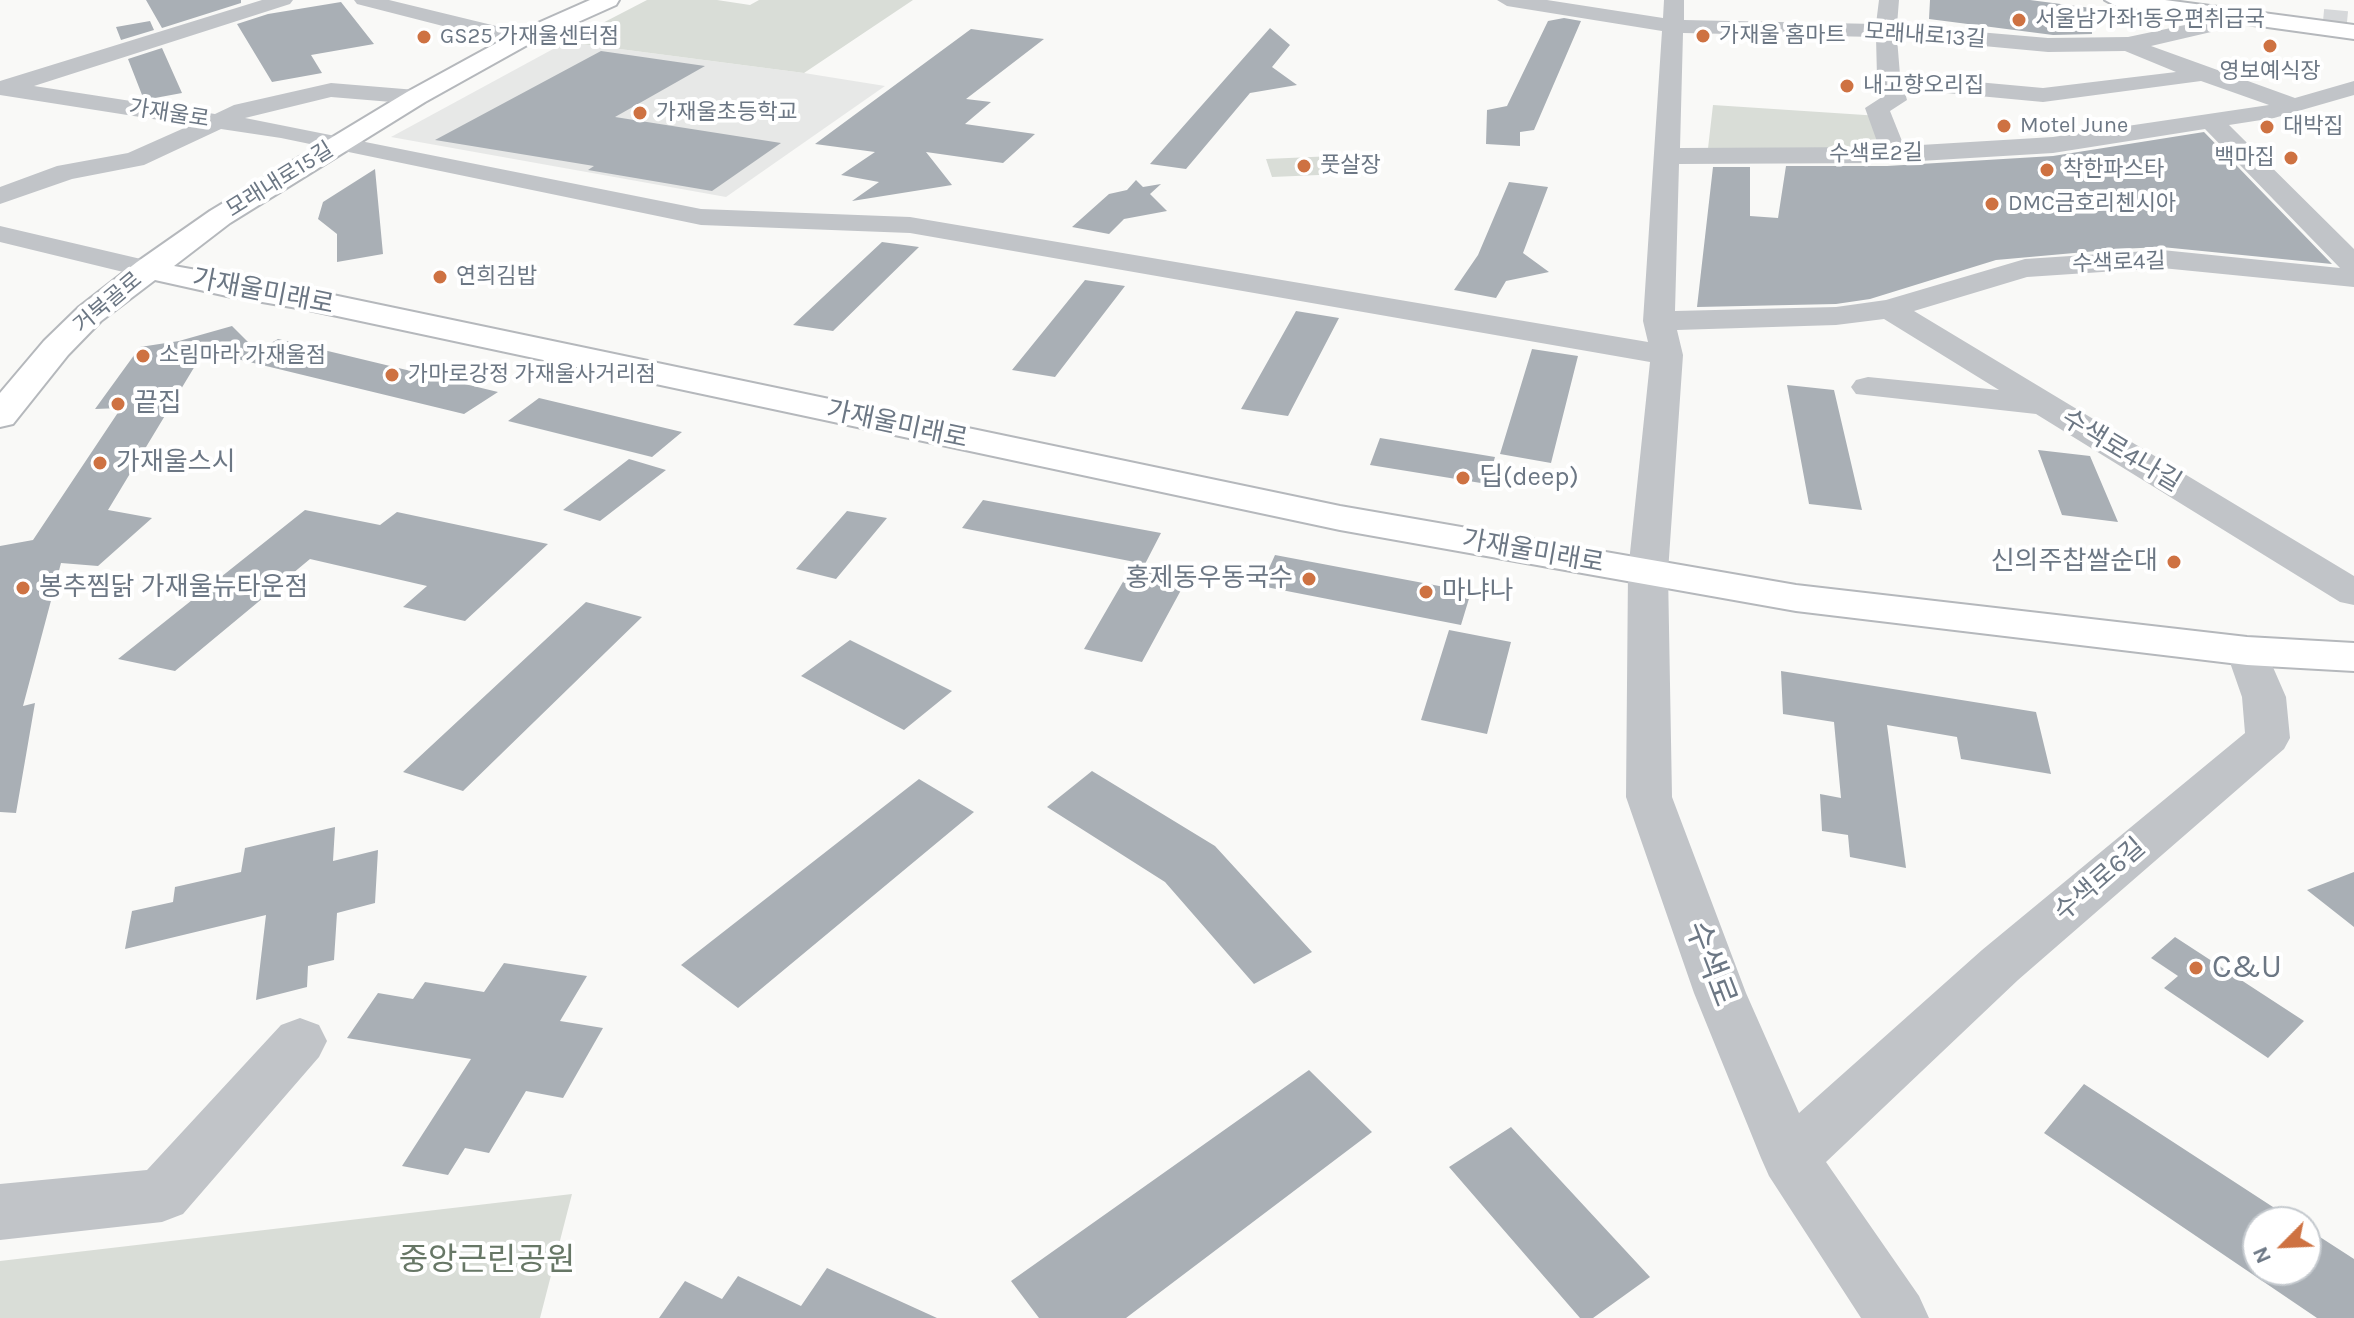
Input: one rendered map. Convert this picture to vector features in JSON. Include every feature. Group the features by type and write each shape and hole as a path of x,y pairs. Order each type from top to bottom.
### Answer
{"main road":[{"name":"모래내로15길","path":"148,269 220,217 416,97 521,39 608,0"},
{"path":"2116,0 2247,18 2293,16 2346,19"},
{"path":"2163,0 2346,19"},
{"path":"2221,0 2293,16"},
{"name":"가재울미래로","path":"148,269 227,287 309,300 1340,518 1796,598 2247,651"},
{"name":"거북골로","path":"0,416 56,348 90,314 148,269"},
{"path":"56,348 137,310 227,287"},
{"path":"2247,651 2354,657"}],"street":[{"path":"1,88 283,0"},
{"path":"364,0 521,39"},
{"name":"모래내로13길","path":"1507,0 2048,45 2128,44 2247,18"},
{"path":"1889,0 1886,31 1895,100 1877,108 1894,154"},
{"path":"1648,572 1667,355 1659,321 1674,13"},
{"name":"모래내로13길","path":"2128,44 2191,70 2290,104"},
{"name":"모래내로13길","path":"1891,81 2043,95 2192,77 2191,70"},
{"name":"가재울로","path":"1,88 281,131 701,217 910,225 1667,355"},
{"name":"수색로2길","path":"1667,156 1980,152 2085,141 2212,122 2274,111 2354,88"},
{"path":"0,196 66,172 135,160 243,110 331,90 416,97"},
{"path":"2043,95 2074,116"},
{"path":"2021,129 2048,122"},
{"path":"2212,122 2354,265"},
{"name":"수색로2길","path":"1883,125 1914,126"},
{"name":"수색로2길","path":"1960,127 2021,129 2085,141"},
{"name":"거북골로","path":"0,234 148,269"},
{"name":"수색로4길","path":"1659,321 1808,317 1889,309 2025,268 2162,259 2354,278"},
{"name":"수색로4나길","path":"1889,309 2354,593"},
{"path":"1868,387 2047,406"},
{"name":"수색로","path":"1648,572 1649,797 1720,993 1790,1158 1897,1318"},
{"name":"수색로6길","path":"1790,1158 2000,965 2268,738 2264,697 2247,651"},
{"path":"0,1212 162,1195 300,1041"}],"shaded area":[{"name":"가재울초등학교","path":"566,42 885,86 726,197 391,137"}],"green space":[{"path":"647,0 717,0 750,5 759,0 913,0 804,73 566,42"},
{"path":"1713,105 1880,116 1887,155 1707,157"},
{"name":"풋살장","path":"1334,156 1342,174 1272,177 1266,159"},
{"name":"중앙근린공원","path":"572,1194 540,1318 0,1318 0,1261"}],"building":[{"path":"146,0 241,0 241,3 162,28"},
{"path":"1930,0 2030,0 2091,8 2092,34 2053,35 1929,19"},
{"path":"341,2 374,44 311,55 322,73 272,82 237,24 268,14"},
{"path":"1564,18 1581,21 1534,130 1520,132 1520,146 1486,144 1487,110 1507,106 1548,21"},
{"path":"150,21 154,30 121,40 116,27"},
{"path":"1270,28 1290,45 1272,67 1297,85 1250,93 1186,169 1150,164"},
{"path":"971,29 1044,39 966,99 991,102 965,124 1035,134 1003,163 926,152 952,185 852,201 879,182 841,175 875,152 815,144"},
{"path":"162,48 182,93 144,100 128,59"},
{"path":"601,51 705,66 615,117 781,143 712,191 588,170 594,166 435,140"},
{"name":"DMC금호리첸시아","path":"2204,132 2332,264 2162,247 2119,249 1996,260 1870,299 1836,304 1697,307 1713,167 1750,167 1750,216 1778,218 1786,166 1887,166 2053,156"},
{"path":"375,169 383,254 337,262 337,234 318,219 323,202"},
{"path":"1136,180 1143,187 1161,184 1150,194 1167,211 1124,219 1109,234 1072,227 1109,194 1127,190"},
{"path":"1509,182 1548,187 1523,253 1549,272 1506,281 1496,298 1454,290 1478,255"},
{"path":"882,242 919,247 833,331 793,325"},
{"path":"1085,280 1125,286 1055,377 1012,370"},
{"path":"1296,311 1339,318 1288,416 1241,409"},
{"path":"232,326 257,351 278,339 498,392 464,414 204,351 108,510 152,518 98,566 61,563 23,706 35,703 16,813 0,812 0,546 33,540 121,408 95,409 140,347 179,341"},
{"path":"1532,349 1578,356 1551,463 1500,454"},
{"path":"1787,385 1834,390 1862,510 1809,504"},
{"path":"539,398 682,432 652,457 508,421"},
{"path":"1380,438 1495,457 1487,484 1370,465"},
{"path":"2038,450 2090,456 2118,522 2062,515"},
{"path":"629,459 666,470 600,521 563,510"},
{"path":"983,500 1161,533 1145,564 962,528"},
{"path":"305,510 380,525 397,512 548,544 465,621 403,607 427,586 310,559 175,671 118,659"},
{"path":"847,511 887,518 836,579 796,569"},
{"path":"1275,555 1471,592 1461,625 1261,586"},
{"path":"1131,568 1187,579 1142,662 1084,649"},
{"path":"586,602 642,617 463,791 403,772"},
{"path":"1449,630 1511,642 1487,734 1421,720"},
{"path":"850,640 952,691 904,730 801,676"},
{"path":"1781,671 2036,712 2051,774 1961,759 1957,737 1887,725 1906,868 1850,857 1848,835 1822,831 1820,794 1841,798 1834,722 1783,714"},
{"path":"1092,771 1215,846 1312,952 1254,984 1165,882 1047,807"},
{"path":"919,779 974,812 738,1008 681,965"},
{"path":"335,827 333,861 378,850 375,903 337,913 334,960 308,966 307,987 256,1000 266,915 125,949 132,911 173,902 175,887 241,872 245,848"},
{"path":"2354,872 2354,927 2307,890"},
{"path":"2175,937 2304,1021 2268,1058 2164,988 2178,976 2151,958"},
{"path":"504,963 587,976 560,1021 603,1028 563,1098 526,1091 489,1153 465,1148 448,1175 402,1166 471,1059 347,1038 378,993 413,999 425,982 484,992"},
{"path":"1309,1070 1372,1132 1126,1318 1039,1318 1011,1281"},
{"path":"2084,1084 2271,1206 2242,1206 2242,1267 2044,1133"},
{"path":"1511,1127 1650,1277 1593,1318 1580,1318 1449,1167"},
{"path":"2322,1238 2354,1259 2354,1318 2317,1318 2270,1286 2322,1286"},
{"path":"827,1268 937,1318 659,1318 685,1281 722,1299 738,1276 801,1306"}],"tunnel":[{"path":"2323,21 2354,24"}],"place":[{"name":"서울남가좌1동우편취급국","path":"2019,20"},
{"name":"가재울 홈마트","path":"1703,36"},
{"name":"GS25 가재울센터점","path":"424,37"},
{"name":"영보예식장","path":"2270,46"},
{"name":"내고향오리집","path":"1847,86"},
{"name":"가재울초등학교","path":"640,113"},
{"name":"Motel June","path":"2004,126"},
{"name":"대박집","path":"2267,127"},
{"name":"백마집","path":"2291,158"},
{"name":"풋살장","path":"1304,166"},
{"name":"착한파스타","path":"2047,170"},
{"name":"DMC금호리첸시아","path":"1992,204"},
{"name":"연희김밥","path":"440,277"},
{"name":"소림마라 가재울점","path":"143,356"},
{"name":"가마로강정 가재울사거리점","path":"392,375"},
{"name":"끝집","path":"118,404"},
{"name":"가재울스시","path":"100,463"},
{"name":"딥(deep)","path":"1463,478"},
{"name":"신의주찹쌀순대","path":"2174,562"},
{"name":"홍제동우동국수","path":"1309,579"},
{"name":"봉추찜닭 가재울뉴타운점","path":"23,588"},
{"name":"마냐나","path":"1426,592"},
{"name":"C&U","path":"2196,968"}]}
